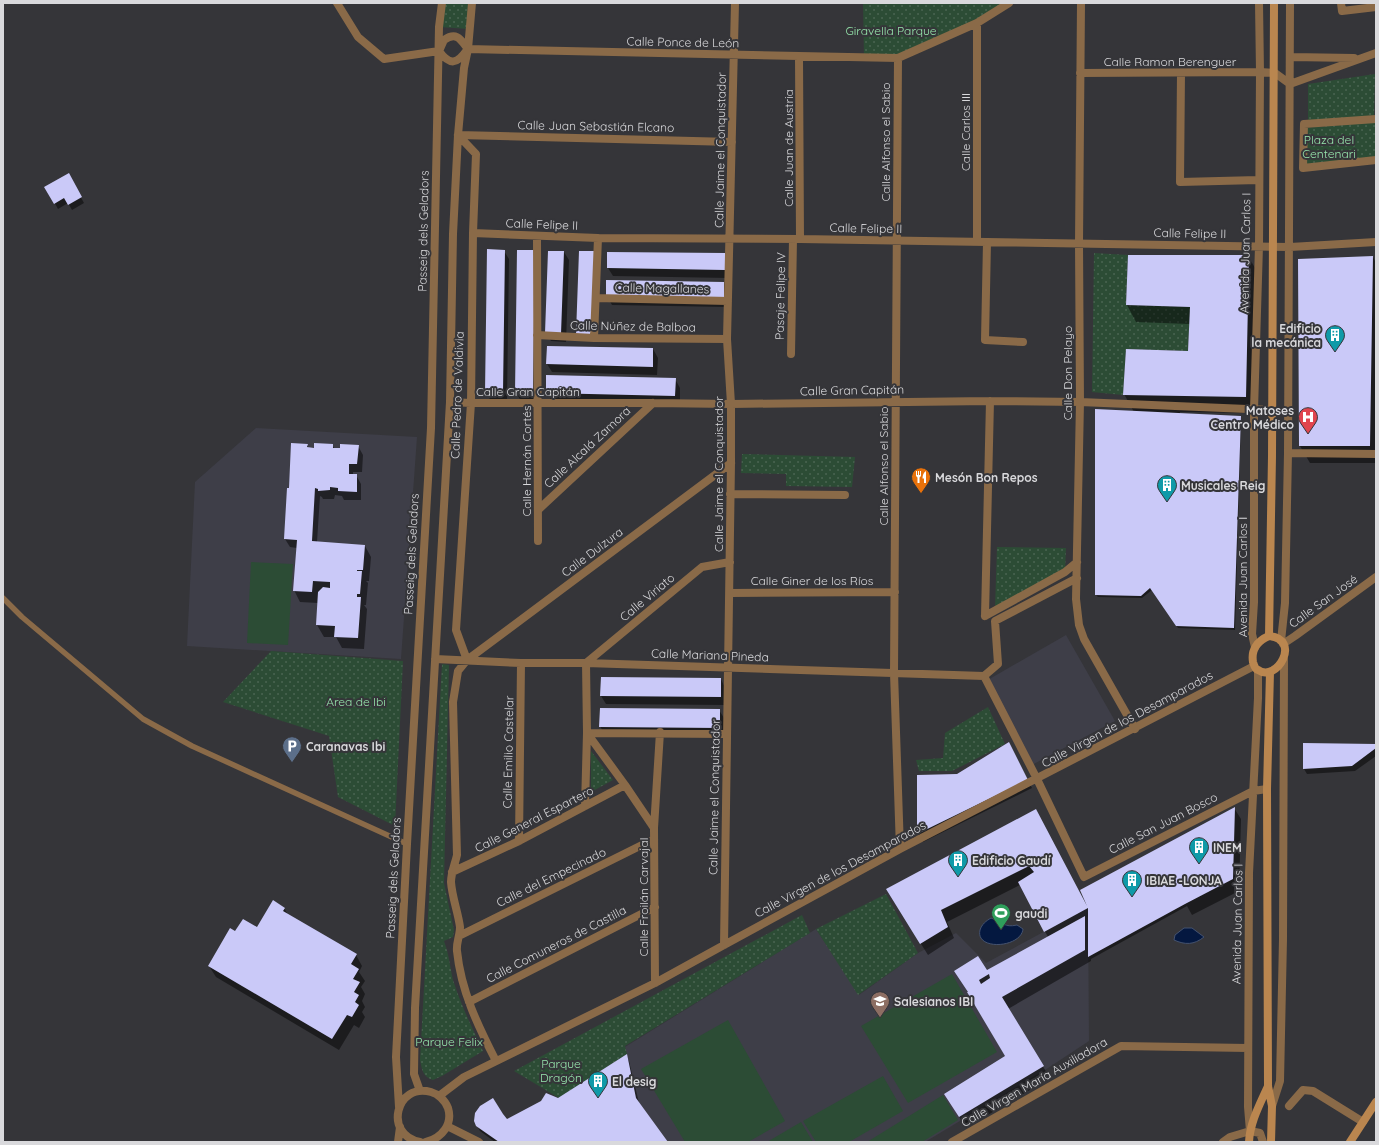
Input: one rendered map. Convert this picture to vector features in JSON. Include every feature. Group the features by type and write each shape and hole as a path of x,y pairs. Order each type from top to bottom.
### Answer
{"main road":[{"path":"1269,636 1274,247 1274,3"},
{"path":"1269,636 1275,637 1282,642 1286,650 1284,659 1278,666 1270,672 1264,672 1256,668 1252,656 1255,647 1262,639 1269,636"},
{"path":"1270,672 1267,789 1268,1086 1272,1106 1271,1142"},
{"path":"1249,1142 1250,1131 1258,1106 1268,1086"},
{"path":"1350,1142 1376,1102"}],"street":[{"path":"337,3 358,37 384,59 439,51"},
{"name":"Passeig dels Geladors","path":"398,1142 400,1127 397,1116 399,1107 396,1057 430,428 439,27 442,3"},
{"path":"420,1091 414,1074 415,1008 450,402 453,234 458,135 472,3"},
{"name":"Calle Jaime el Conquistador","path":"724,945 731,463 731,404 727,339 735,55 735,3"},
{"path":"898,58 977,23 1009,3"},
{"name":"Calle Don Pelayo","path":"1081,3 1079,243 1080,402 1077,614 1084,639 1135,728"},
{"name":"Avenida Juan Carlos I","path":"1255,647 1252,634 1254,602 1254,410 1259,246 1259,3"},
{"path":"1282,642 1285,603 1288,453 1288,277 1290,247 1291,57 1290,3"},
{"path":"1341,3 1342,11 1376,7"},
{"name":"Calle Carlos III","path":"977,23 977,242"},
{"path":"439,51 444,40 452,37 460,38 468,49"},
{"path":"439,51 445,59 452,62 460,59 468,49"},
{"name":"Calle Ponce de León","path":"468,49 898,58"},
{"path":"1290,84 1358,58 1376,53"},
{"name":"Calle Juan de Austria","path":"796,239 799,57"},
{"path":"1291,57 1358,58"},
{"name":"Calle Alfonso el Sabio","path":"898,58 894,674 900,849"},
{"name":"Calle Ramon Berenguer","path":"1080,73 1275,73"},
{"path":"1181,73 1180,182 1258,180"},
{"path":"1275,73 1290,84"},
{"path":"1376,120 1304,124 1303,168 1376,160"},
{"name":"Calle Juan Sebastián Elcano","path":"458,135 732,142"},
{"name":"Calle Pedro de Valdivia","path":"458,135 476,154 473,233 471,404 456,630 467,660"},
{"name":"Calle Felipe II","path":"473,233 537,237 796,239 1274,247 1376,242"},
{"name":"Calle Hernán Cortés","path":"537,237 538,541"},
{"path":"594,338 598,238"},
{"name":"Pasaje Felipe IV","path":"792,354 796,239"},
{"path":"987,242 985,340 1023,342"},
{"name":"Calle Magallanes","path":"596,298 728,301"},
{"name":"Calle Núñez de Balboa","path":"537,335 594,338 727,339"},
{"path":"990,401 985,616 1065,572 1077,562"},
{"name":"Calle Gran Capitán","path":"450,402 471,404 731,404 990,401 1080,402 1271,410"},
{"name":"Calle Alcalá Zamora","path":"538,510 653,403"},
{"path":"1288,453 1376,454"},
{"name":"Calle Dulzura","path":"467,660 731,463"},
{"path":"730,494 844,495"},
{"name":"Calle Viriato","path":"586,664 702,567 730,562"},
{"name":"Calle San José","path":"1282,642 1295,636 1376,577"},
{"path":"1037,779 984,676 998,664 995,621 1077,578"},
{"name":"Calle Giner de los Ríos","path":"730,593 895,592"},
{"name":"Calle Mariana Pineda","path":"435,659 521,663 984,676"},
{"path":"1272,1106 1280,1081 1283,939 1284,659"},
{"path":"467,660 458,672 453,702 457,855 452,872 451,884 460,928 456,944 458,960 468,1002 475,1020 496,1061"},
{"name":"Calle Emilio Castelar","path":"519,840 521,663"},
{"path":"585,806 587,733 586,664"},
{"name":"Avenida Juan Carlos I","path":"1250,1131 1248,1107 1249,873 1256,668"},
{"name":"Calle Virgen de los Desamparados","path":"439,1096 464,1077 655,984 900,849 1135,728 1256,668"},
{"path":"587,733 660,732 727,734"},
{"path":"654,828 660,732"},
{"name":"Calle Froilán Carvajal","path":"587,733 654,828 655,984"},
{"name":"Calle San Juan Bosco","path":"1037,779 1084,877 1253,791 1267,789"},
{"name":"Calle General Espartero","path":"452,872 519,840 625,785"},
{"name":"Calle del Empecinado","path":"459,936 654,839"},
{"name":"Calle Comuneros de Castilla","path":"468,1002 654,907"},
{"name":"Calle Virgen María Auxiliadora","path":"952,1142 1121,1046 1248,1048"},
{"path":"1289,1106 1303,1090 1313,1090 1363,1122"},
{"path":"399,1107 404,1099 411,1093 420,1091 434,1092 447,1106 449,1119 447,1126 439,1137 426,1142"},
{"path":"447,1126 479,1142"},
{"path":"400,1127 407,1137 420,1142"},
{"path":"1223,1142 1230,1136 1250,1131 1260,1133 1263,1142"}],"lane":[{"path":"3,598 22,617 144,719 192,746 407,844"}],"shaded area":[{"path":"256,428 417,437 401,659 187,646 195,482"},
{"path":"1066,635 1115,721 1030,766 986,681"},
{"name":"Salesianos IBI","path":"1088,908 1089,1041 1048,1068 925,1142 668,1142 636,1098 625,1047 816,929 859,995 918,953 956,933 986,963"}],"green space":[{"path":"442,3 472,3 469,29 439,27"},
{"name":"Giravella Parque","path":"863,3 1009,3 898,58 864,58"},
{"path":"1375,74 1374,120 1308,121 1308,84"},
{"name":"Plaza del Centenari","path":"1376,122 1376,160 1303,168 1304,128"},
{"path":"1094,253 1128,255 1126,305 1190,307 1188,351 1126,349 1123,395 1092,392"},
{"path":"742,454 855,457 852,487 786,486 786,474 741,473"},
{"path":"997,547 1066,548 1065,572 995,608"},
{"path":"251,562 293,564 288,645 247,643"},
{"name":"Area de Ibi","path":"271,651 403,661 395,826 338,797 329,736 223,702"},
{"name":"Parque Felix","path":"442,664 449,665 444,883 454,930 453,937 444,941 456,989 483,1051 433,1080 425,1075 422,1070 420,1060"},
{"path":"988,707 1005,744 952,771 919,771 916,760 943,758 945,733"},
{"path":"591,751 613,780 591,792"},
{"path":"886,894 918,953 858,995 816,929"},
{"name":"Parque Dragón","path":"802,915 810,933 625,1046 627,1054 559,1098 514,1071"},
{"path":"952,974 997,1052 908,1103 861,1026"},
{"path":"728,1020 785,1121 748,1142 685,1142 641,1069"},
{"path":"883,1076 903,1111 849,1142 816,1142 803,1121"},
{"path":"943,1095 958,1120 922,1142 867,1142"},
{"path":"801,1122 813,1142 767,1142"}],"water":[{"name":"gaudi","path":"991,918 1009,926 1017,925 1023,929 1015,940 1007,943 991,944 984,941 980,937 980,930 984,923"},
{"path":"1184,928 1192,928 1204,937 1193,943 1182,943 1174,940 1175,935"}],"building":[{"path":"69,173 82,197 68,205 64,198 54,204 44,187"},
{"path":"487,249 505,250 503,393 485,393"},
{"path":"517,250 535,250 533,393 515,393"},
{"path":"548,251 564,251 561,334 545,333"},
{"path":"579,251 595,251 592,334 576,334"},
{"path":"607,252 725,253 725,270 607,268"},
{"path":"1128,255 1249,255 1246,397 1123,395 1126,349 1188,351 1190,307 1126,305"},
{"name":"Edificio la mecánica","path":"1373,256 1370,446 1299,446 1298,259"},
{"path":"606,280 724,282 724,298 606,297"},
{"path":"547,346 653,348 653,367 546,364"},
{"path":"546,375 676,378 675,396 546,393"},
{"name":"Musicales Reig","path":"1095,409 1241,416 1234,628 1176,626 1150,588 1141,596 1095,595"},
{"path":"291,443 308,444 307,447 314,448 314,443 333,444 333,448 340,448 340,444 359,445 357,464 349,464 349,474 357,474 357,492 338,491 338,488 330,487 330,490 318,491 318,489 315,488 312,541 365,545 363,570 357,570 362,571 360,594 357,594 357,597 361,597 358,638 334,637 335,626 316,625 318,592 323,587 330,588 330,582 313,581 312,592 293,591 297,540 284,539 287,488 289,488"},
{"path":"601,677 721,678 721,697 600,696"},
{"path":"600,708 720,709 720,728 599,727"},
{"path":"1009,742 1028,780 917,834 917,775 957,774"},
{"path":"1303,743 1376,744 1376,748 1352,766 1303,769"},
{"path":"1235,807 1233,879 1088,957 1088,908 1044,932 1018,882 1034,872 1029,866 941,910 948,927 920,944 886,889 1036,809 1087,906 1080,890"},
{"path":"273,900 285,908 283,911 357,954 351,964 359,969 353,979 360,982 354,992 359,995 355,1002 359,1005 352,1017 347,1015 332,1039 208,966 230,928 235,931 243,919 257,927"},
{"path":"1085,916 1085,950 1002,997 1044,1066 959,1117 944,1094 1005,1056 968,992 954,971 978,956 987,970","holes":["989,974 990,978 981,984 979,980"]},
{"path":"627,1054 636,1098 668,1142 499,1142 476,1126 474,1121 475,1113 480,1106 493,1098 507,1119 541,1101 546,1093 558,1098"}],"place":[{"name":"Edificio la mecánica","path":"1335,352"},
{"name":"Matoses Centro Médico","path":"1308,434"},
{"name":"Mesón Bon Repos","path":"921,494"},
{"name":"Musicales Reig","path":"1167,502"},
{"name":"Caranavas Ibi","path":"292,763"},
{"name":"INEM","path":"1199,864"},
{"name":"Edificio Gaudí","path":"958,877"},
{"name":"IBIAE -LONJA","path":"1132,897"},
{"name":"gaudi","path":"1001,930"},
{"name":"Salesianos IBI","path":"880,1018"},
{"name":"El desig","path":"598,1098"}]}
